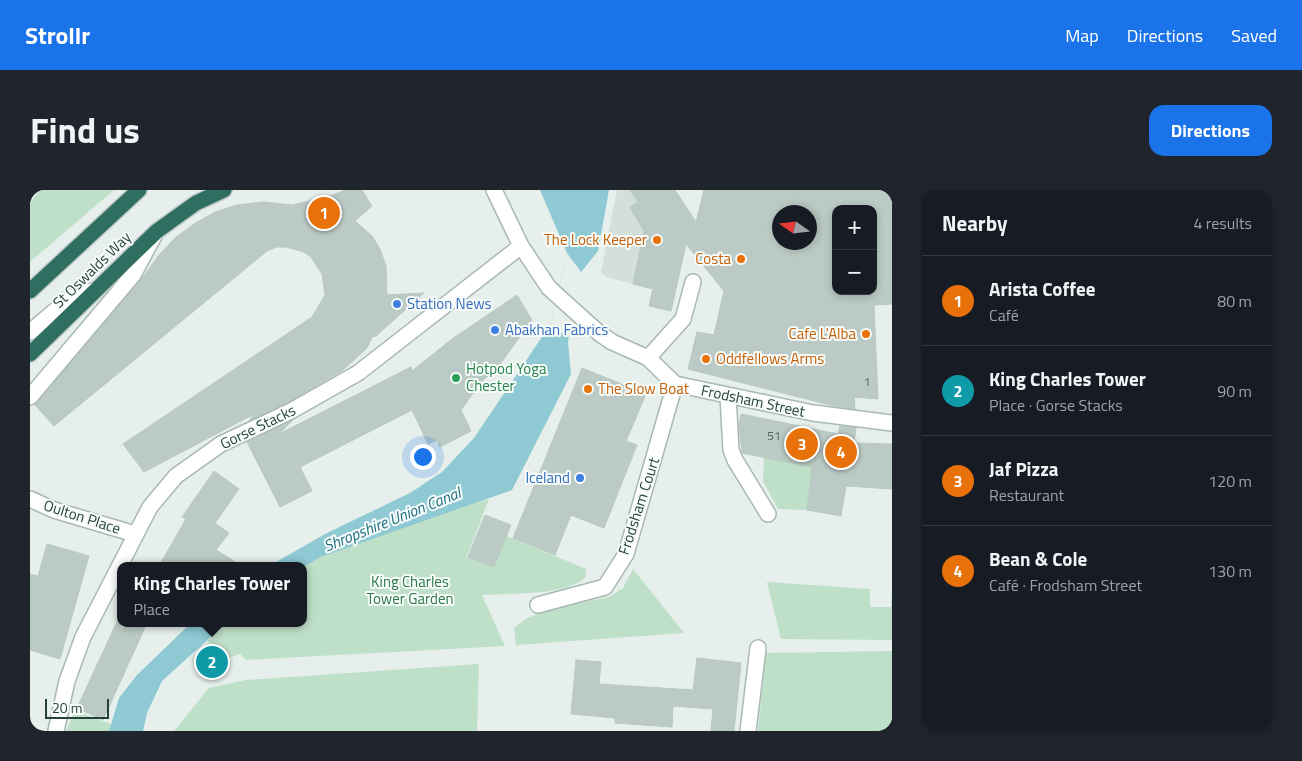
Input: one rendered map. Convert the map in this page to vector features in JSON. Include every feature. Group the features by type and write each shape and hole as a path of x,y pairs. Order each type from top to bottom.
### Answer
{"highway":[{"name":"St Oswalds Way","path":"30,291 139,190"},
{"name":"St Oswalds Way","path":"30,354 157,231 196,203 224,190"}],"street":[{"name":"Frodsham Street","path":"494,190 521,246 549,288 612,342 648,358 676,384 813,413 892,423"},
{"path":"30,396 133,275 157,231"},
{"name":"Gorse Stacks","path":"121,562 150,507 176,476 221,444 291,412 358,373 521,246"},
{"path":"648,358 683,319 693,282"},
{"path":"30,332 71,297 96,290"},
{"name":"Frodsham Court","path":"538,606 605,587 626,554 676,384"},
{"path":"728,396 731,450 735,460 768,514"},
{"name":"Oulton Place","path":"30,499 54,510 135,534"},
{"name":"Gorse Stacks","path":"56,731 68,681 83,637 117,570"},
{"path":"748,731 758,648"}],"shaded area":[{"path":"617,190 675,190 692,216 671,311 649,306 652,289 606,277 601,272"}],"green space":[{"path":"40,190 114,190 30,262 30,203"},
{"path":"764,457 812,467 807,510 778,509 763,481"},
{"name":"King Charles Tower Garden","path":"489,499 466,559 468,557 494,567 507,536 586,569 585,578 576,584 550,591 482,595 505,646 246,660 240,654 228,658 224,651 207,641 222,627 307,627 307,565 321,557 451,510"},
{"path":"633,569 684,633 516,645 514,628 524,620 546,610 609,597 623,588"},
{"path":"767,582 870,589 870,607 891,607 892,589 892,640 781,639"},
{"path":"892,651 892,731 758,731 766,653"},
{"path":"479,664 477,731 174,731 209,688 246,680"},
{"path":"75,711 111,724 109,731 66,731"}],"water":[{"name":"Shropshire Union Canal","path":"540,190 609,190 598,251 582,271 568,342 571,374 512,490 321,557 307,565 307,562 276,562 327,533 410,493 442,472 474,438 550,325 567,253"},
{"path":"187,627 222,627 162,681 147,713 143,731 109,731 119,698 137,675"}],"pier":[{"path":"567,253 584,276 571,339 550,325"}],"building":[{"path":"346,190 362,190 372,206 355,221 372,236 380,249 386,266 387,295 424,293 376,336 372,337 367,348 343,370 287,403 249,421 254,414 144,472 123,444 312,317 325,295 322,274 311,257 304,252 286,247 277,247 267,251 54,426 35,405 140,281 159,255 175,238 194,224 215,212 237,205 263,202 292,205"},
{"path":"630,190 675,190 696,222 704,190 892,190 892,304 874,305 878,399 854,397 855,409 834,406 688,369 697,332 714,335 724,291 686,244 671,311 649,306 653,289 633,284 644,231 630,207 638,202"},
{"path":"517,295 532,320 498,367 481,382 461,410 471,431 440,447 437,440 428,444 412,410 300,467 312,491 280,507 247,442 292,421 279,434 411,367 412,371 452,339"},
{"name":"Iceland","path":"582,368 646,394 626,441 637,445 604,528 571,515 555,555 513,538"},
{"path":"741,414 838,434 840,426 856,428 854,443 892,444 892,489 846,486 841,516 807,510 812,467 742,453 739,424"},
{"path":"214,471 239,489 215,523 229,533 216,550 236,562 161,562 186,519 182,517"},
{"path":"485,515 511,525 494,567 468,557"},
{"path":"47,544 89,556 60,659 30,650 30,574 38,576"},
{"path":"117,622 117,627 121,627 121,631 124,627 145,627 103,720 77,708"},
{"path":"212,650 221,653 224,662 221,671 212,674 203,671 200,662 203,653"},
{"path":"697,658 741,663 734,731 711,731 713,709 673,706 672,727 615,723 615,718 571,714 576,660 601,662 599,684 693,690"}],"place":[{"name":"Arista Coffee","path":"324,213"},
{"name":"The Lock Keeper","path":"657,240"},
{"name":"Costa","path":"741,259"},
{"name":"Station News","path":"397,304"},
{"name":"Abakhan Fabrics","path":"495,330"},
{"name":"Cafe L'Alba","path":"866,334"},
{"name":"Oddfellows Arms","path":"706,359"},
{"name":"Hotpod Yoga Chester","path":"456,378"},
{"name":"The Slow Boat","path":"588,389"},
{"name":"Jaf Pizza","path":"802,444"},
{"name":"Bean & Cole","path":"841,452"},
{"name":"Iceland","path":"580,478"},
{"name":"King Charles Tower","path":"212,662"}]}
